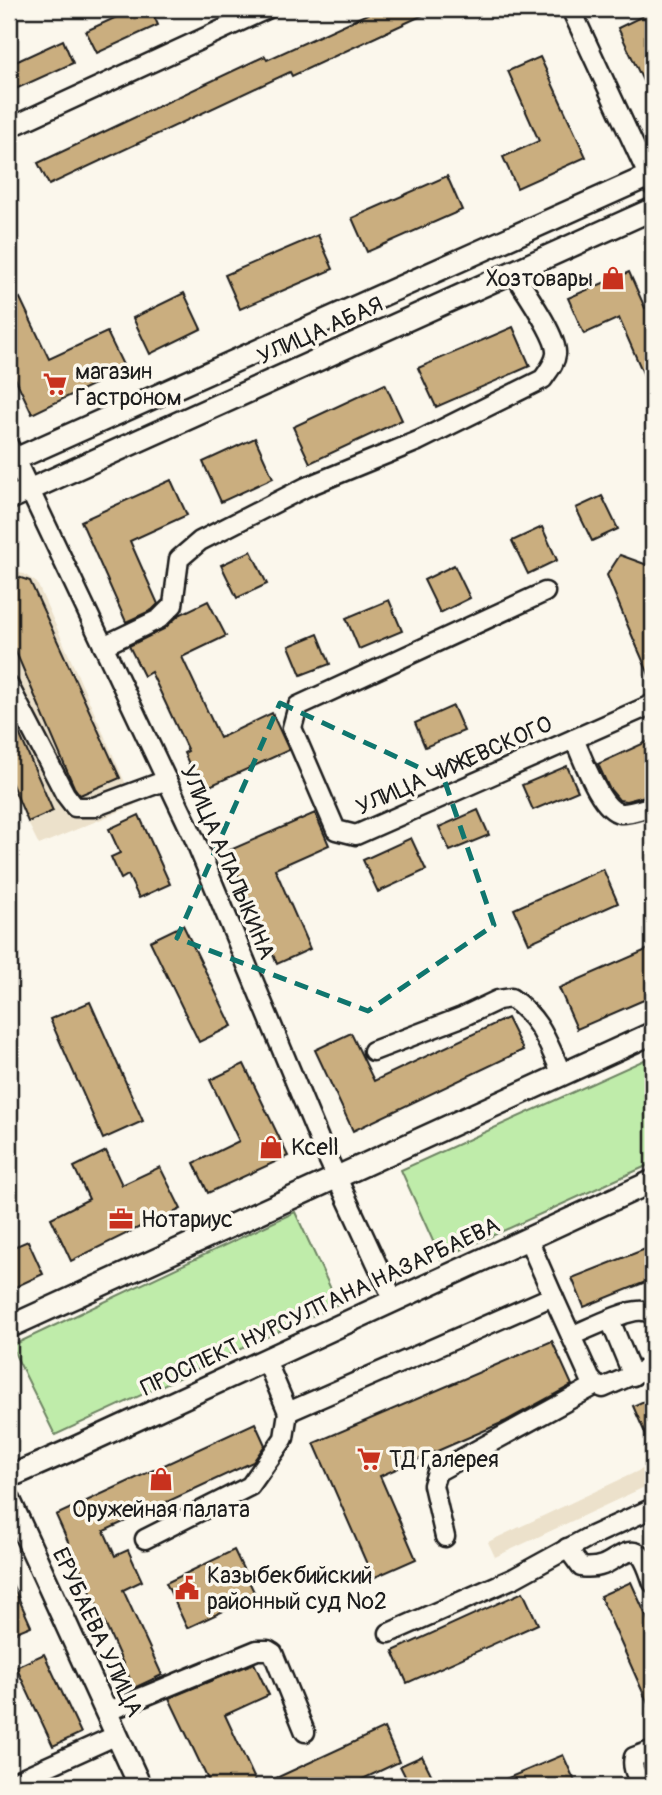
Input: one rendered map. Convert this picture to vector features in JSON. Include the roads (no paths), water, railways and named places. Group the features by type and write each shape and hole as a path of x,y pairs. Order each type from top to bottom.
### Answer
{"main road":[{"name":"УЛИЦА АБАЯ","path":"11,456 652,179"},
{"name":"УЛИЦА АБАЯ","path":"9,499 653,209"},
{"path":"9,1327 653,1033"},
{"name":"ПРОСПЕКТ НУРСУЛТАНА НАЗАРБАЕВА","path":"9,1477 653,1181"},
{"name":"ЕРУБАЕВА УЛИЦА","path":"9,1499 141,1786"}],"street":[{"path":"9,128 267,9"},
{"path":"571,9 652,179"},
{"path":"103,646 159,619 173,605 179,559 200,541 306,487 418,440 543,379 556,354 554,340 513,272"},
{"name":"УЛИЦА АЛАЛЫКИНА","path":"11,456 195,840 313,1127 394,1301"},
{"name":"УЛИЦА ЧИЖЕВСКОГО","path":"545,592 299,706 292,728 336,830 356,835 653,704"},
{"path":"9,686 65,794 75,807 94,807 167,780"},
{"path":"574,739 608,806 622,813 653,806"},
{"path":"373,1051 462,1017 498,1000 511,998 537,1021 562,1074"},
{"path":"528,1239 590,1378 596,1385 603,1388 653,1366"},
{"path":"288,1412 553,1296"},
{"path":"571,1336 639,1310 653,1316"},
{"path":"610,1320 633,1376"},
{"path":"145,1539 250,1486 284,1438 288,1412 266,1360"},
{"path":"445,1537 433,1485 437,1472 596,1385"},
{"path":"388,1633 514,1578 567,1548 653,1508"},
{"path":"567,1548 581,1567 593,1568 630,1551 636,1552 642,1557 653,1583"},
{"path":"106,1712 257,1650 268,1650 273,1653 305,1732"},
{"path":"9,1784 117,1735"},
{"path":"653,1749 634,1757 633,1762 643,1786 653,1783"}],"place":[{"name":"Хозтовары","path":"613,278"},
{"name":"магазин Гастроном","path":"55,384"},
{"name":"Kcell","path":"271,1147"},
{"name":"Нотариус","path":"121,1219"},
{"name":"ТД Галерея","path":"369,1459"},
{"name":"Оружейная палата","path":"161,1479"},
{"name":"Казыбекбийский районный суд №2","path":"187,1588"}]}
